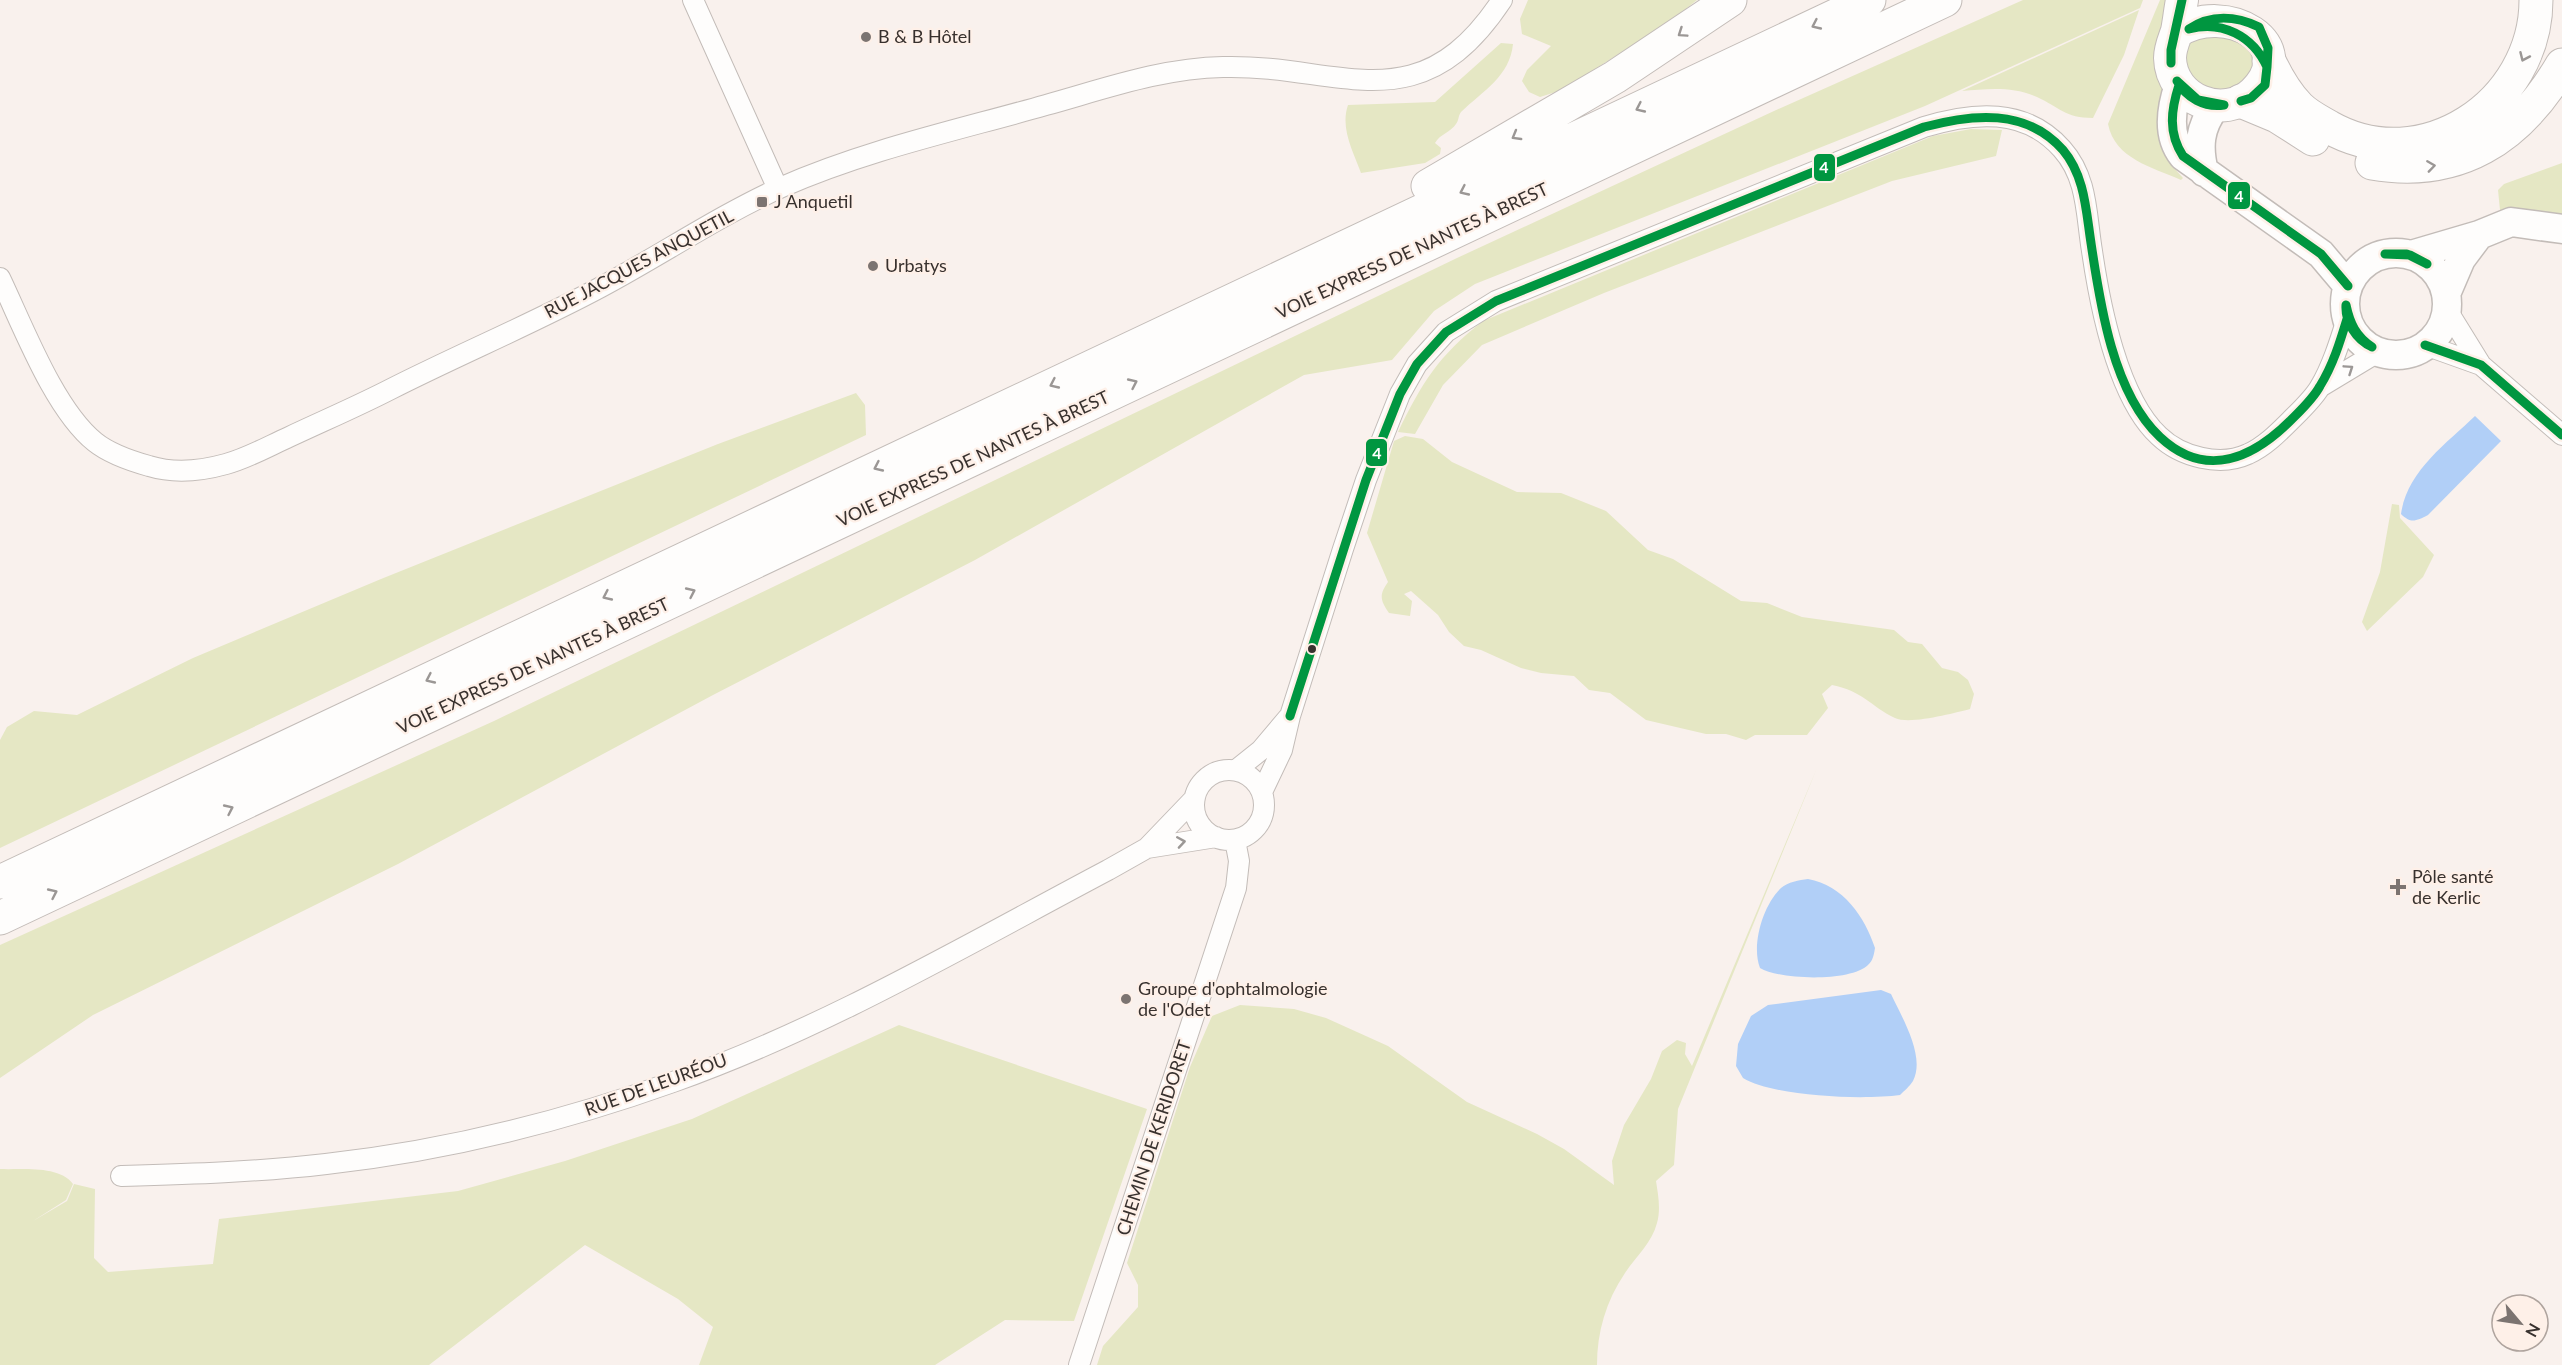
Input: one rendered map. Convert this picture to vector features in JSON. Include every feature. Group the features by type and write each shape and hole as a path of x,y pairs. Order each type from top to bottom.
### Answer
{"highway":[{"path":"1202,314 1575,101 1658,50 1730,0"},
{"name":"VOIE EXPRESS DE NANTES À BREST","path":"0,882 1869,0"},
{"name":"VOIE EXPRESS DE NANTES À BREST","path":"0,918 1945,0"},
{"path":"2269,62 2288,95 2309,115 2349,138 2368,144 2405,146 2455,128 2480,114 2499,97 2518,70 2527,51 2534,26 2536,0"},
{"path":"2228,104 2277,116 2346,157 2386,166 2429,166 2467,157 2496,140 2529,109 2552,82 2562,65"}],"main road":[{"path":"2177,32 2197,12 2211,7 2222,4 2241,12 2254,21 2264,34 2269,62 2259,86 2228,104 2190,96 2179,85 2172,72 2170,58 2182,0"}],"street":[{"path":"693,0 778,189"},
{"name":"RUE JACQUES ANQUETIL","path":"0,279 66,410 96,443 127,459 152,467 181,471 204,469 230,463 348,411 597,289 778,189 846,162 1173,72 1226,67 1277,70 1354,81 1395,79 1425,70 1452,56 1476,35 1502,0"},
{"path":"2179,85 2173,111 2173,140 2183,156 2321,254 2348,286"},
{"path":"2204,172 2199,141 2208,116 2228,104"},
{"path":"1262,792 1282,750 1290,716 1343,549 1386,428 1417,364 1446,332 1496,301 1924,127 1969,116 2008,117 2043,132 2068,156 2079,174 2087,203 2096,273 2124,378 2146,422 2169,444 2207,459 2245,456 2280,430 2320,387 2378,352"},
{"path":"2321,254 2374,258 2392,253 2411,255 2479,235 2511,222 2562,229"},
{"path":"2347,320 2359,339 2378,352 2394,355 2411,353 2425,345 2439,330 2461,260 2479,235"},
{"path":"2411,255 2434,269 2446,302 2481,365"},
{"path":"2320,387 2347,320 2345,297 2348,286 2358,270 2374,258"},
{"path":"2425,345 2481,365 2522,398 2562,435"},
{"path":"1236,771 1261,750 1290,716"},
{"path":"1223,770 1236,771 1252,778 1262,792 1265,802 1260,822 1245,837 1235,840 1216,837 1198,821 1195,798 1204,780 1213,774 1223,770"},
{"name":"RUE DE LEURÉOU","path":"121,1176 274,1169 370,1158 482,1138 618,1101 696,1073 853,1005 1147,848 1195,798"},
{"name":"RUE DE LEURÉOU","path":"1147,848 1216,837"},
{"name":"CHEMIN DE KERIDORET","path":"1079,1365 1233,897 1238,875 1235,840"}],"green space":[{"path":"1528,0 1697,0 1672,20 1562,90 1540,97 1529,92 1522,81 1527,70 1551,46 1522,34 1520,19"},
{"path":"2023,0 2143,0 2140,8 1925,106 1475,284 1434,311 1392,360 1304,375 975,560 713,695 398,864 93,1015 0,1078 0,945 494,721 1457,258 1774,111"},
{"path":"2160,0 2173,0 2157,63 2163,89 2166,152 2174,168 2183,178 2181,180 2147,166 2127,154 2118,146 2108,124"},
{"path":"2139,10 2124,55 2093,118 2069,114 2037,97 2019,91 2000,89 1962,91"},
{"path":"2239,25 2255,65 2242,85 2219,93 2197,85 2185,67 2185,45"},
{"path":"1501,43 1513,44 1507,65 1494,82 1461,112 1454,127 1437,140 1435,143 1441,148 1440,154 1425,163 1361,173 1346,131 1348,105 1435,102"},
{"path":"1971,129 2002,130 1996,156 1892,181 1604,293 1482,345 1443,385 1415,434 1398,432 1433,371 1454,346 1483,321 1933,136"},
{"path":"2562,163 2562,221 2500,210 2498,190 2504,184"},
{"path":"856,393 865,405 866,435 0,848 0,740 7,727 34,711 77,715 193,658 381,579 718,444"},
{"path":"1405,436 1423,439 1452,462 1517,492 1561,493 1606,511 1648,550 1673,559 1741,601 1767,603 1802,617 1894,630 1908,642 1922,644 1942,668 1958,672 1968,680 1974,694 1970,709 1932,718 1902,720 1886,713 1851,691 1832,685 1822,694 1828,708 1807,735 1755,735 1746,740 1726,734 1706,734 1646,720 1610,693 1589,690 1574,676 1541,673 1521,668 1481,650 1464,646 1449,632 1438,615 1411,591 1404,594 1412,601 1410,616 1389,613 1382,598 1383,590 1388,582 1367,533 1394,441"},
{"path":"2392,504 2399,505 2400,518 2434,555 2423,577 2367,631 2362,622 2380,572"},
{"path":"1817,768 1678,1109 1674,1165 1656,1181 1659,1207 1655,1230 1618,1284 1608,1306 1601,1329 1597,1365 1097,1365 1103,1346 1138,1307 1138,1285 1127,1263 1190,1067 1212,1016 1240,1005 1294,1009 1326,1018 1388,1046 1467,1102 1564,1149 1614,1185 1612,1161 1624,1125 1651,1079 1662,1051 1677,1040 1686,1043 1685,1054 1692,1066"},
{"path":"899,1025 1147,1109 1074,1321 1005,1320 935,1365 699,1365 713,1327 678,1299 585,1245 429,1365 0,1365 0,1169 49,1171 67,1178 73,1184 66,1200 33,1221 67,1201 74,1184 95,1189 94,1258 108,1272 213,1264 219,1219 458,1191 565,1161 692,1119"}],"water":[{"path":"2475,416 2501,441 2428,515 2414,520 2405,517 2401,514 2405,499 2419,471"},
{"path":"1808,879 1832,888 1842,895 1859,914 1875,948 1871,962 1859,971 1832,977 1798,977 1760,968 1758,937 1769,904 1784,886"},
{"path":"1881,990 1891,994 1911,1036 1914,1048 1916,1071 1912,1083 1900,1095 1843,1097 1797,1093 1757,1084 1743,1078 1736,1066 1738,1044 1751,1016 1768,1005"}],"transit line":[{"name":"4","path":"2171,63 2171,50 2182,0"},
{"name":"4","path":"2189,29 2206,21 2224,18 2259,27 2268,48 2267,67"},
{"name":"4","path":"2189,29 2213,27 2235,33 2254,47 2267,67"},
{"name":"4","path":"2241,101 2251,98 2265,85 2267,67"},
{"name":"4","path":"2177,81 2198,100 2224,105"},
{"name":"4","path":"2177,81 2191,97 2210,105 2224,105"},
{"name":"4","path":"2179,85 2172,121 2175,139 2183,156 2321,254 2348,286"},
{"name":"4","path":"1290,716 1366,480 1400,394 1417,364 1446,332 1496,301 1924,127 1961,119 1998,118 2032,127 2048,136 2063,150 2080,182 2104,320 2120,372 2144,419 2160,437 2177,450 2195,458 2212,461 2228,459 2261,445 2303,408 2317,391 2332,362 2347,319"},
{"name":"4","path":"2385,254 2410,255 2427,264"},
{"name":"4","path":"2385,254 2407,254 2427,264"},
{"name":"4","path":"2346,305 2354,329 2372,347"},
{"name":"4","path":"2346,305 2347,318 2356,335 2372,347"},
{"name":"4","path":"2425,345 2481,365 2562,435"}],"place":[{"name":"B & B Hôtel","path":"866,37"},
{"name":"J Anquetil","path":"762,202"},
{"name":"Urbatys","path":"873,266"},
{"name":"Pôle santé de Kerlic","path":"2398,887"},
{"name":"Groupe d'ophtalmologie de l'Odet","path":"1126,999"}]}
